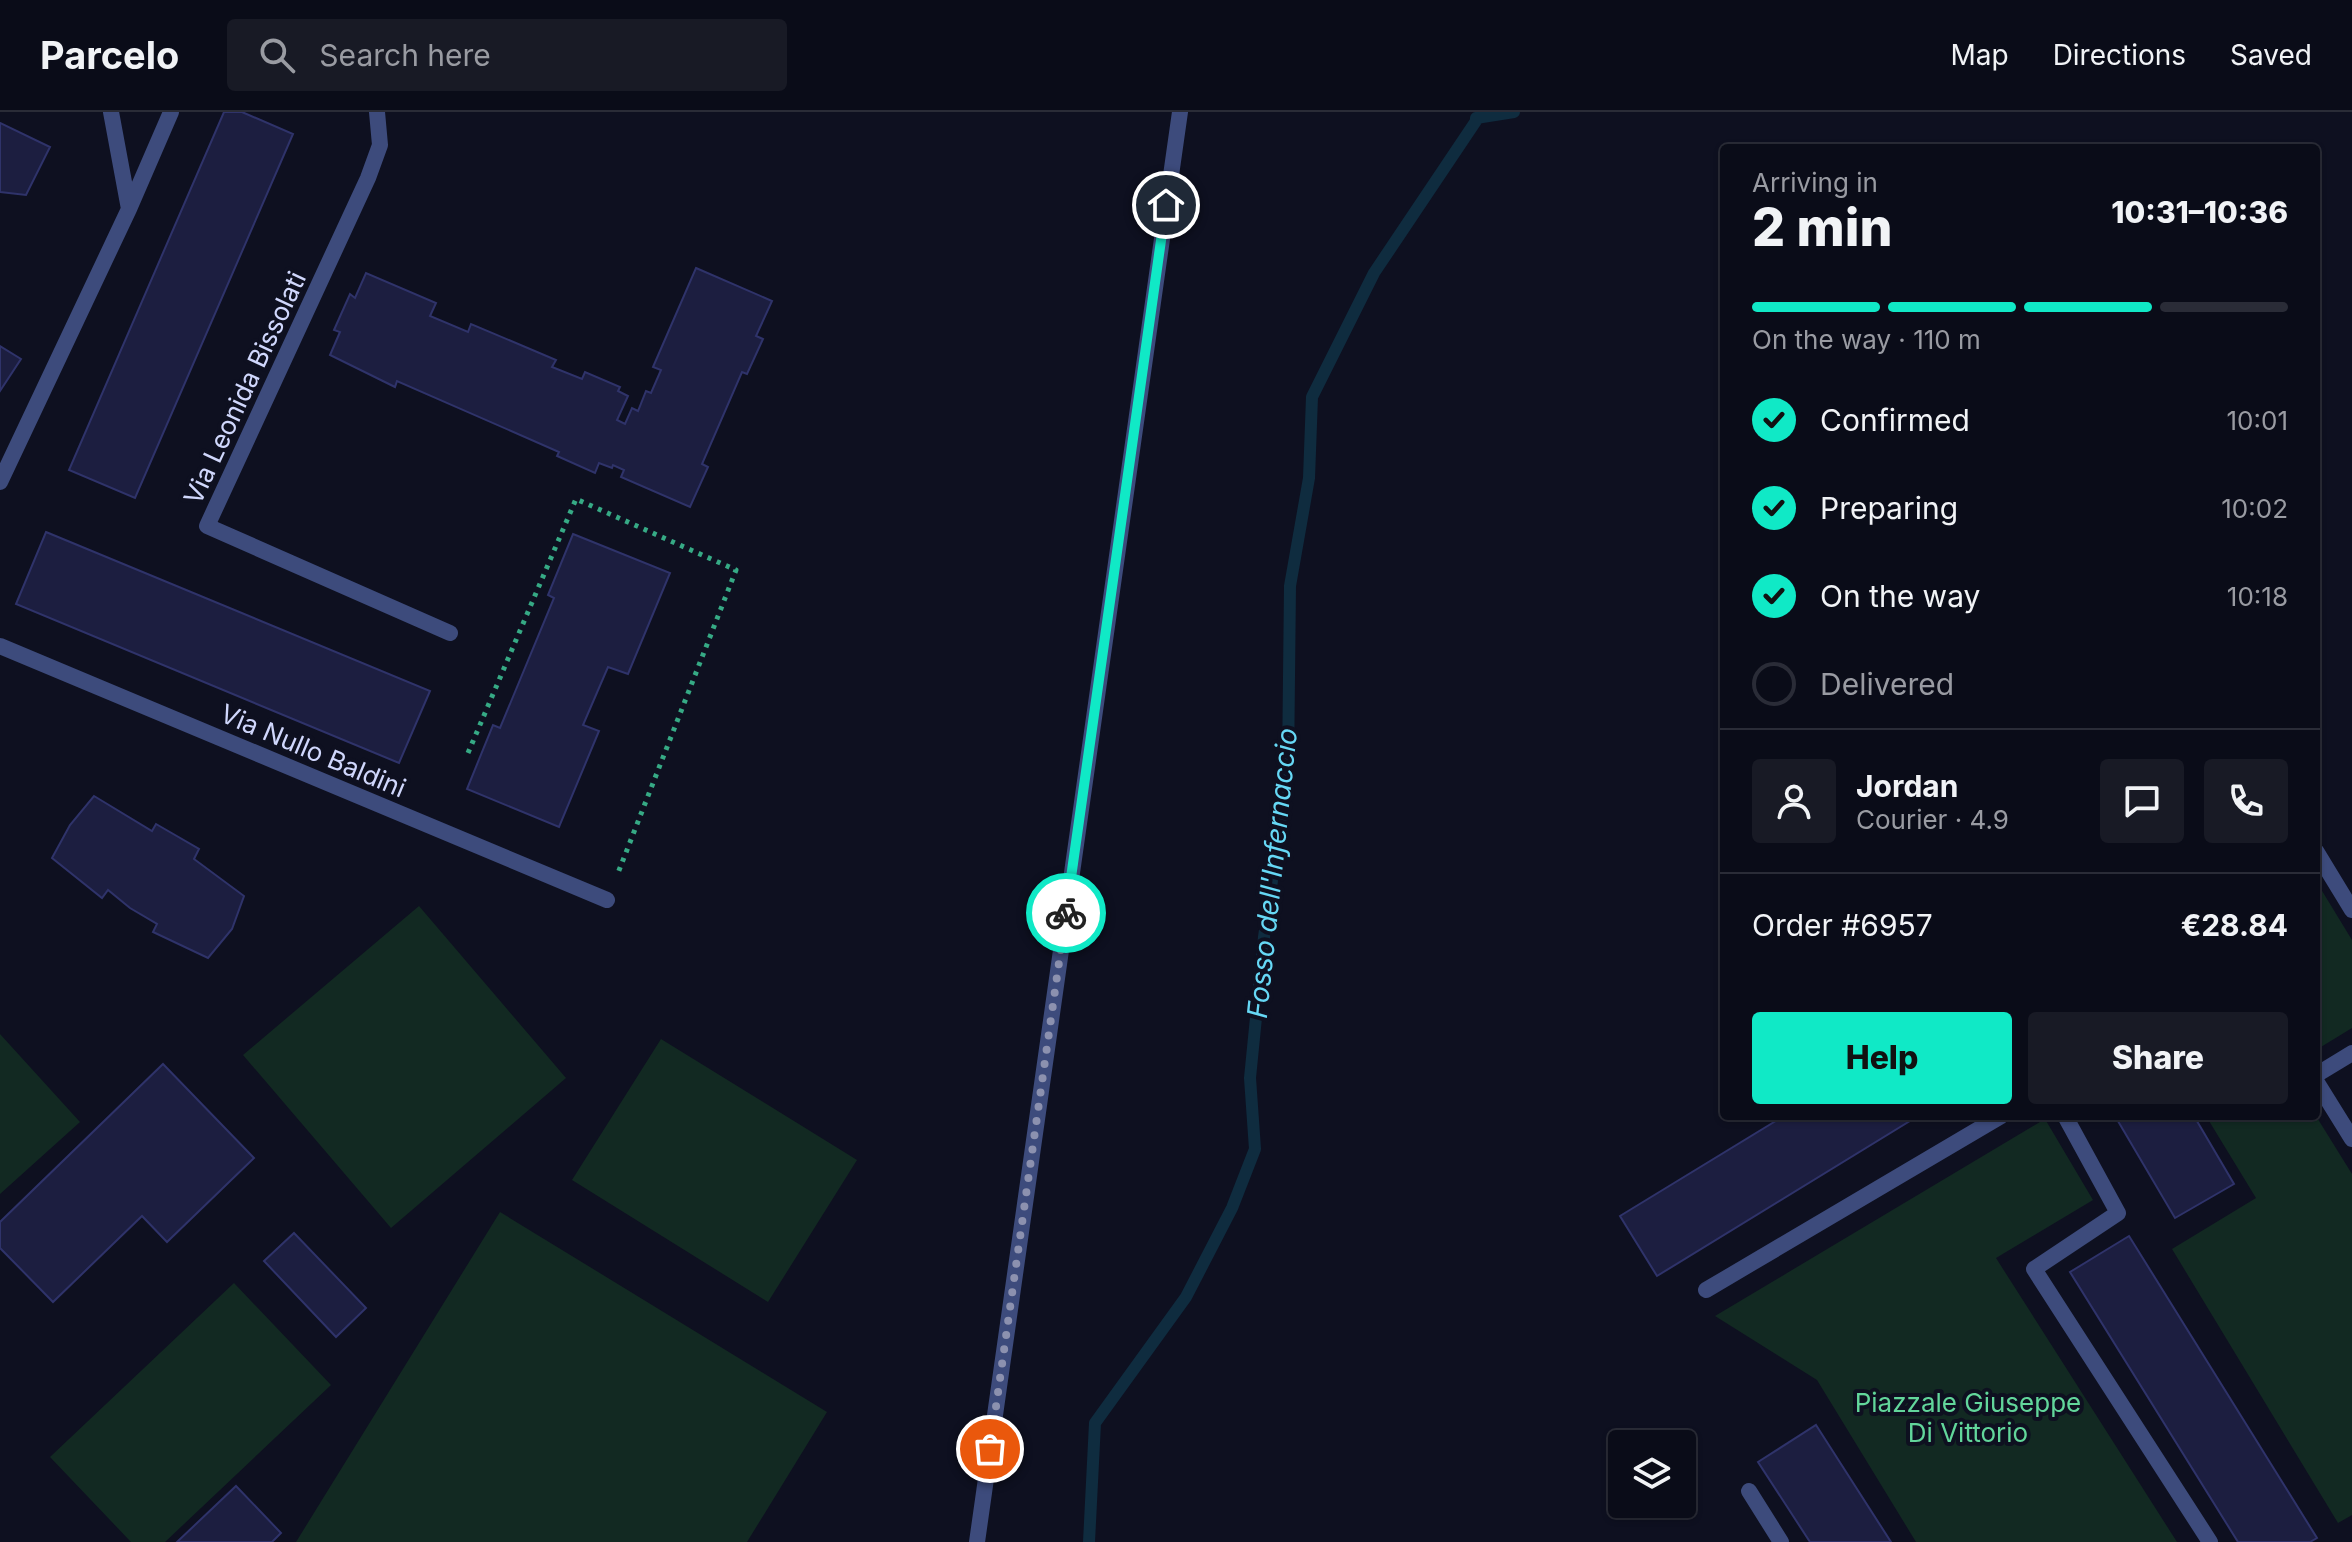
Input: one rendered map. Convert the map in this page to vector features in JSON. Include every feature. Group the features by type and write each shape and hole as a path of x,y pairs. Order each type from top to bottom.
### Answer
{"street":[{"path":"111,112 129,209"},
{"path":"0,482 129,209 171,112"},
{"name":"Via Leonida Bissolati","path":"377,112 380,145 368,178 207,526 450,633"},
{"path":"977,1542 1180,112"},
{"name":"Via Nullo Baldini","path":"0,646 607,900"},
{"path":"2320,858 2352,910"},
{"path":"2320,1075 2352,1053"},
{"path":"2320,1085 2352,1139"},
{"path":"1706,1290 1994,1120"},
{"path":"2067,1120 2118,1213 2034,1269 2210,1542"},
{"path":"1749,1491 1781,1542"}],"path":[{"path":"468,753 576,499 736,570 607,900"}],"green space":[{"path":"2320,888 2352,940 2352,1028 2320,1048"},
{"path":"419,906 566,1078 391,1228 243,1055"},
{"path":"0,1034 80,1122 0,1194"},
{"path":"661,1039 857,1160 768,1302 572,1180"},
{"name":"Piazzale Giuseppe Di Vittorio","path":"2046,1120 2093,1200 1996,1258 2177,1542 1916,1542 1817,1380 1715,1316"},
{"path":"2208,1120 2318,1120 2352,1174 2352,1515 2338,1523 2172,1249 2256,1198"},
{"path":"500,1212 827,1412 747,1542 296,1542"},
{"path":"234,1283 331,1385 165,1542 131,1542 50,1457"}],"building":[{"path":"224,112 242,112 293,134 135,498 69,470"},
{"path":"0,123 50,147 26,195 0,192"},
{"path":"696,268 772,301 756,336 763,339 747,374 742,372 702,464 708,467 690,507 621,477 624,470 613,465 612,468 599,463 595,473 557,456 559,452 397,381 395,387 330,355 340,332 334,330 350,294 355,298 366,273 436,303 430,316 468,332 471,324 556,360 552,367 582,379 585,372 620,387 618,391 628,396 617,420 625,424 632,408 638,411 646,391 651,393 661,370 653,367"},
{"path":"0,346 21,359 0,391"},
{"path":"46,532 430,691 399,763 16,604"},
{"path":"573,534 670,573 628,674 608,667 583,725 599,731 559,827 467,789 493,725 500,728 554,598 548,595"},
{"path":"94,796 152,831 156,824 199,849 194,859 244,896 232,929 208,958 153,932 157,924 108,890 102,898 52,858 70,825"},
{"path":"163,1064 254,1158 167,1242 142,1216 53,1302 0,1248 0,1222"},
{"path":"1777,1120 1911,1120 1657,1276 1620,1216"},
{"path":"2117,1120 2196,1120 2234,1184 2175,1218"},
{"path":"294,1233 366,1308 336,1337 264,1261"},
{"path":"2129,1236 2317,1538 2310,1542 2238,1542 2070,1272"},
{"path":"1816,1425 1891,1542 1810,1542 1758,1462"},
{"path":"236,1486 281,1533 272,1542 177,1542"}],"waterway":[{"name":"Fosso dell'Infernaccio","path":"1089,1542 1095,1423 1186,1297 1232,1208 1255,1149 1250,1078 1264,937 1288,768 1290,586 1309,478 1312,397 1374,273 1482,112"},
{"path":"1476,118 1514,112"}],"way so far":[{"path":"990,1449 1066,913"}],"route":[{"path":"1066,913 1166,205"}]}
